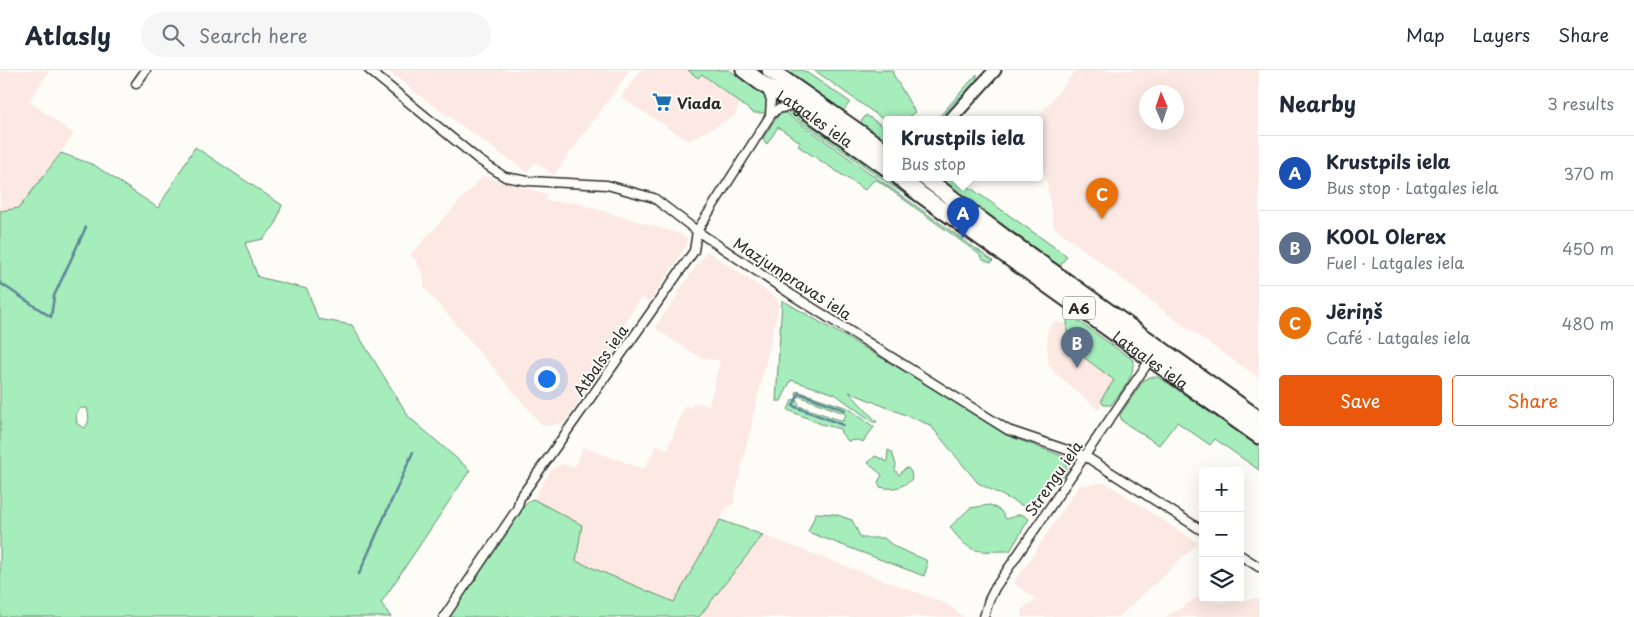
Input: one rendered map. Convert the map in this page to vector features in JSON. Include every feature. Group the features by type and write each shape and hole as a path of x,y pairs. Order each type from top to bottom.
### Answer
{"highway":[{"name":"Latgales iela","path":"744,70 764,85 796,103 883,165"},
{"name":"Latgales iela","path":"770,70 883,149"},
{"name":"Latgales iela","path":"905,181 920,194 1155,353 1259,420"},
{"name":"Latgales iela","path":"929,181 1155,353 1259,436"}],"street":[{"path":"136,84 146,70"},
{"name":"Mazjumpravas iela","path":"369,70 479,160 505,177 528,181 607,185 654,198 697,231 792,295 1008,430 1085,456 1199,528"},
{"path":"953,116 995,70"},
{"path":"764,85 771,100 770,116"},
{"name":"Atbalss iela","path":"444,617 516,510 520,498 694,251 697,231 770,116 776,110 796,103"},
{"name":"Strengu iela","path":"984,617 995,588 1155,353"},
{"path":"1243,557 1259,567"}],"shaded area":[{"path":"0,70 50,70 29,101 74,134 19,208 0,211"},
{"path":"387,70 630,70 554,175 535,162 527,172"},
{"name":"Viada","path":"641,70 688,70 698,78 702,74 740,102 735,116 688,141 621,97"},
{"path":"1076,70 1259,70 1259,378 1177,321 1054,227 1043,159 1043,116 1039,116"},
{"path":"483,176 547,194 546,201 576,203 680,234 687,238 687,245 651,300 647,301 642,297 623,326 627,330 564,423 543,426 424,287 424,277 416,260 410,255"},
{"path":"707,251 777,298 779,305 733,504 728,506 674,602 564,556 530,504 552,469 563,464 575,467 583,447 644,469 657,445 668,449 684,406 692,407 693,402 709,405 720,361 700,357 657,330 656,325"},
{"path":"1054,321 1067,325 1120,381 1098,410 1055,373 1048,363 1047,332"},
{"path":"1106,483 1198,543 1119,617 1022,617 1022,609 1036,599 1014,583 1079,486"},
{"path":"763,535 945,603 964,617 699,617"},
{"path":"1199,596 1199,602 1217,603 1244,602 1244,600 1259,598 1259,617 1166,617"}],"green space":[{"path":"688,70 729,70 765,96 769,105 766,113 754,113 702,74 698,78"},
{"path":"782,70 803,70 850,102 843,111 815,95"},
{"path":"814,70 893,70 893,74 915,112 910,116 883,116 883,119"},
{"path":"977,74 973,86 943,116 940,116"},
{"path":"788,112 795,112 883,174 883,179"},
{"path":"786,113 993,261 991,263 983,260 979,254 877,180 873,181 865,190 798,146 800,142 778,127 767,144 763,138 779,114"},
{"path":"866,115 883,126 883,138 860,123"},
{"path":"195,147 282,205 275,225 263,239 245,243 258,277 307,289 318,319 352,325 409,417 470,470 381,603 391,617 0,617 0,211 19,208 61,153 94,165 158,208","holes":["81,408 87,408 89,418 85,428 77,424 76,413"]},
{"path":"886,181 893,181 914,198 911,199"},
{"path":"943,181 961,181 1067,256 1060,266"},
{"path":"782,300 935,389 1006,435 1065,457 1067,472 1027,508 978,483 930,425 849,392 877,422 873,422 835,394 791,380 781,401 776,401"},
{"path":"1067,313 1133,360 1130,378 1111,405 1104,405 1102,398 1114,380 1070,347 1067,340"},
{"path":"1150,377 1157,377 1168,383 1259,447 1259,470 1215,439 1210,445 1177,422 1159,445 1122,421 1120,415 1144,380"},
{"path":"797,391 848,408 874,427 863,442 859,440 848,441 840,429 821,424 788,410 792,400 797,399 799,406 843,421 846,414 796,395"},
{"path":"888,450 892,452 896,465 895,470 899,475 904,469 908,468 911,472 912,479 897,487 880,487 878,482 882,475 868,463 875,456 887,462"},
{"path":"533,499 582,525 576,561 674,602 720,520 763,535 699,617 449,617 527,502"},
{"path":"990,505 1001,511 1006,519 1021,514 1029,519 1010,551 976,550 964,543 950,527 970,508"},
{"path":"816,513 834,514 852,520 861,538 884,538 895,547 926,560 927,567 924,576 808,532"}],"waterway":[{"path":"0,283 51,317 54,296 86,227"},
{"path":"843,425 793,406 799,393 845,410"},
{"path":"359,574 413,452"}],"place":[{"name":"Viada","path":"662,102"},
{"name":"Jēriņš","path":"1102,219"},
{"name":"Krustpils iela","path":"963,238"},
{"name":"KOOL Olerex","path":"1077,368"}]}
